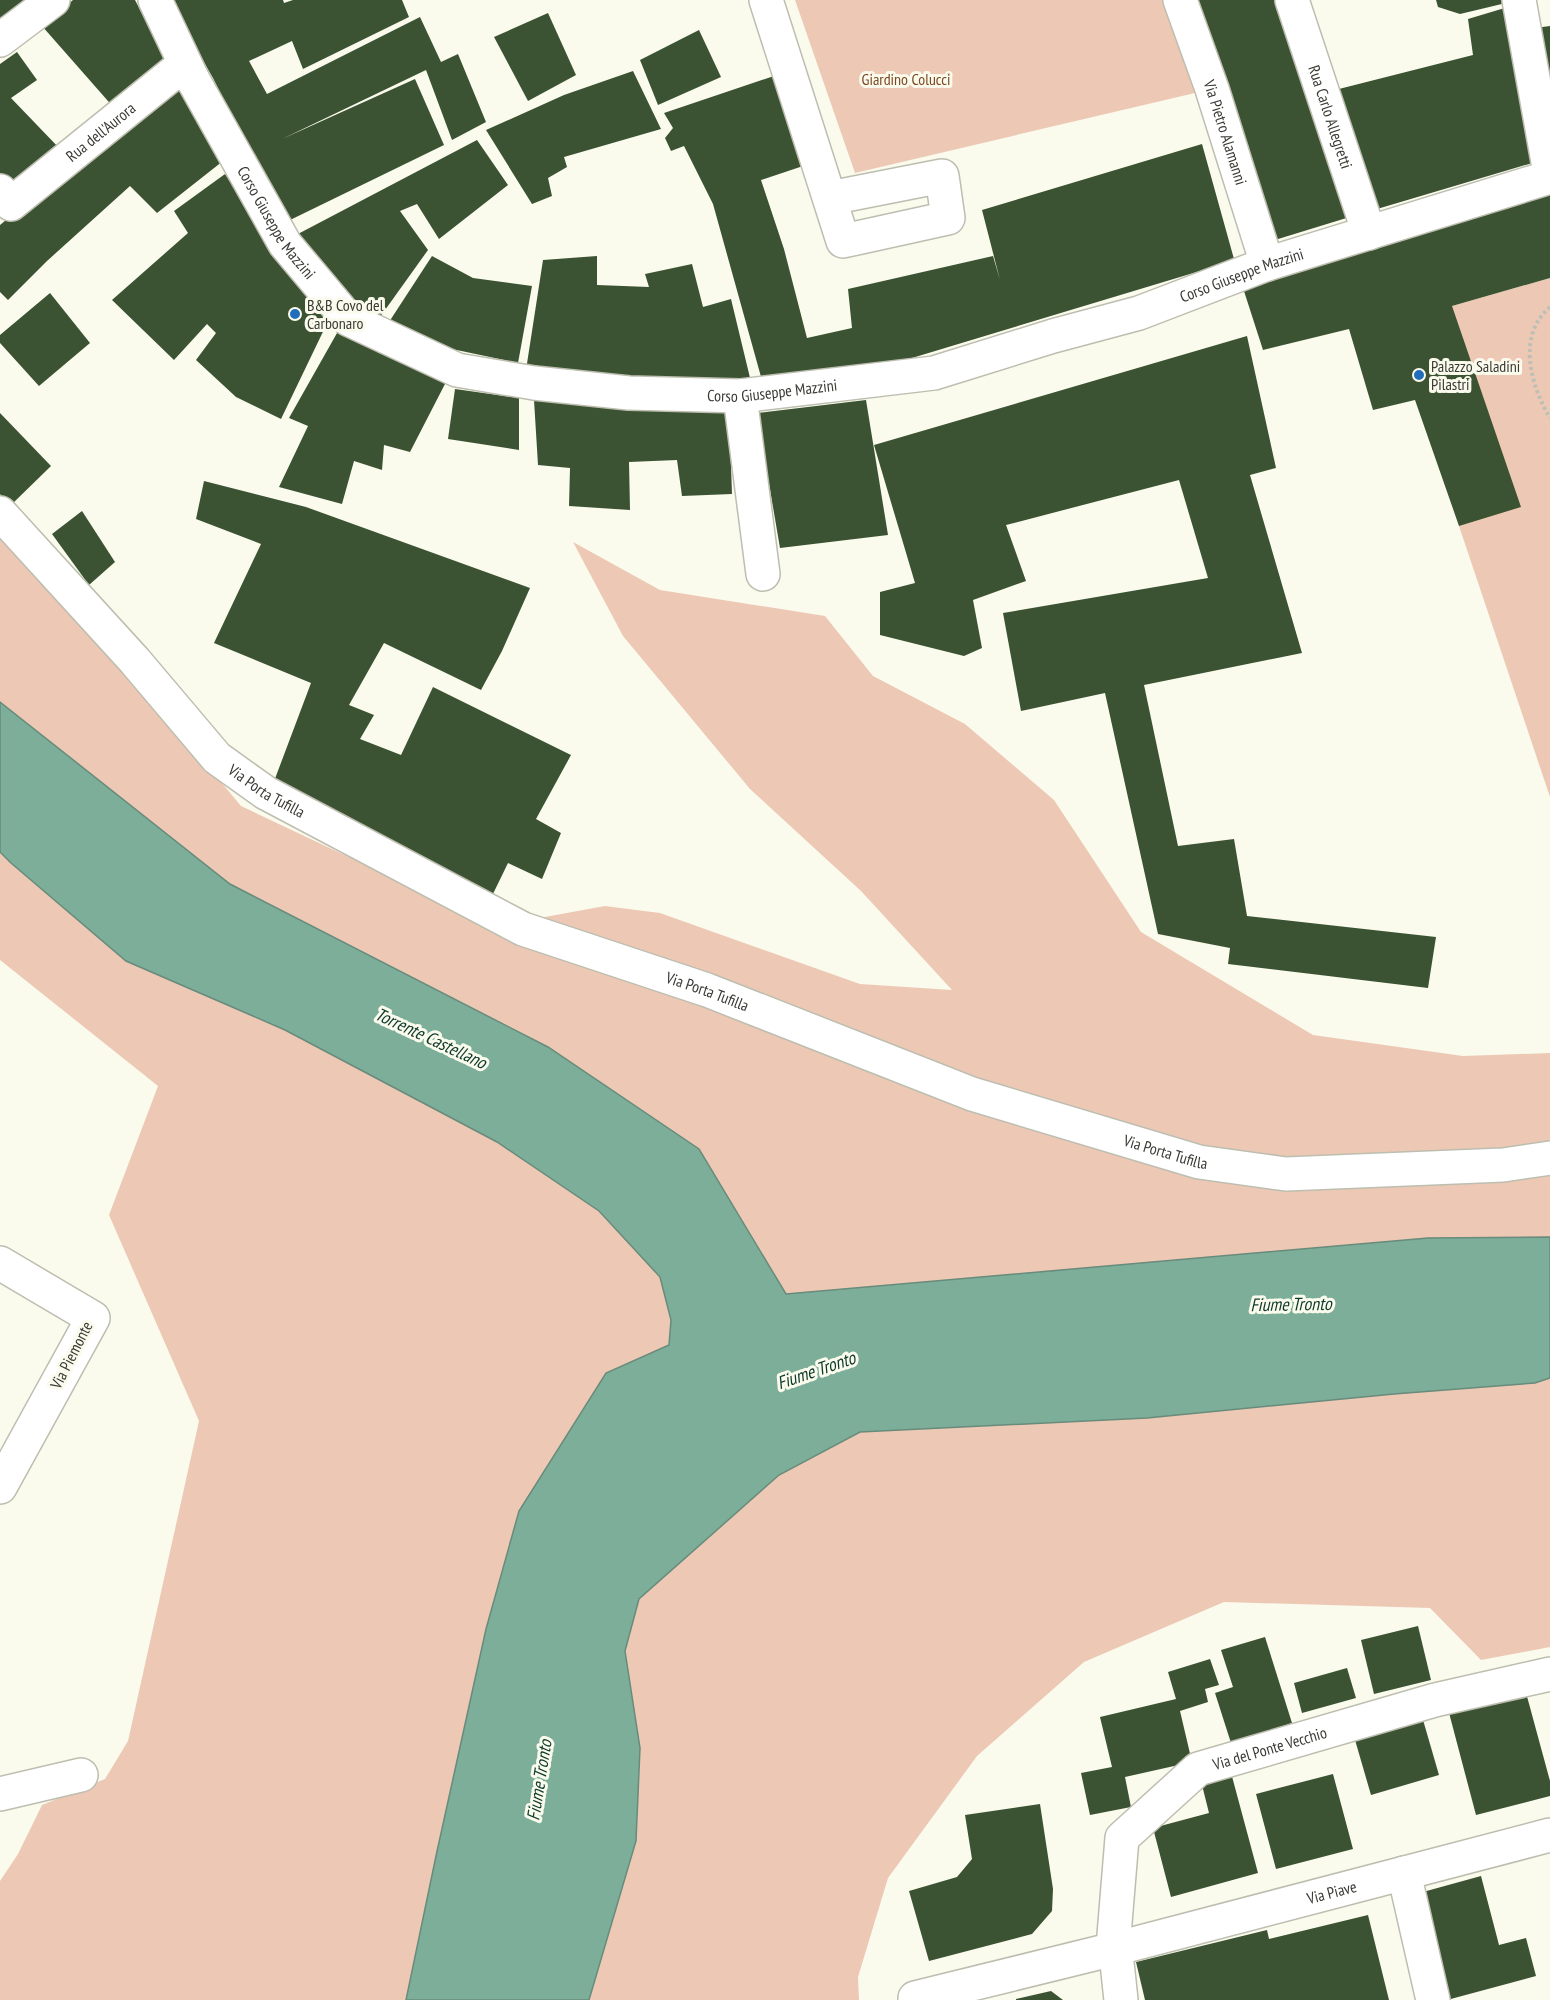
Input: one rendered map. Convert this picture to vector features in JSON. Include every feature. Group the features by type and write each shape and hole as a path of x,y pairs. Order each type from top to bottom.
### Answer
{"street":[{"path":"0,40 53,0"},
{"name":"Corso Giuseppe Mazzini","path":"155,0 192,78 285,244 348,319 457,370 534,383 629,393 740,396 934,373 1139,312 1267,264 1550,175"},
{"path":"765,0 830,198"},
{"name":"Via Pietro Alamanni","path":"1180,0 1212,89 1267,264"},
{"name":"Rua Carlo Allegretti","path":"1292,0 1369,233"},
{"path":"1519,0 1550,175"},
{"name":"Rua dell'Aurora","path":"6,198 177,70 192,78"},
{"path":"740,396 763,574"},
{"name":"Via Porta Tufilla","path":"0,513 127,653 217,758 266,793 523,929 707,990 972,1094 1200,1162 1286,1174 1503,1165 1550,1158"},
{"name":"Via Piemonte","path":"0,1263 93,1318 0,1487"},
{"name":"Via del Ponte Vecchio","path":"1121,2000 1114,1935 1122,1838 1198,1769 1435,1700 1550,1674"},
{"path":"0,1794 81,1775"},
{"name":"Via Piave","path":"915,2000 915,1998 1114,1949 1550,1835"},
{"path":"1404,1874 1433,2000"}],"path":[{"path":"1550,307 1543,313 1531,335 1530,368 1541,402 1550,418"}],"green space":[{"name":"Giardino Colucci","path":"795,0 1180,0 1212,89 855,173"},
{"path":"1550,278 1550,797 1459,526 1452,306"},
{"path":"0,517 241,806 495,926 605,906 660,913 860,984 952,990 861,891 750,789 623,636 573,542 660,590 825,616 873,676 965,724 1054,800 1141,932 1313,1035 1463,1056 1550,1053 1550,1237 1428,1238 786,1295 699,1149 548,1047 230,884 0,702"},
{"path":"0,852 126,961 285,1030 497,1142 600,1211 660,1277 671,1321 669,1345 606,1373 486,1629 406,2000 0,2000 0,1881 18,1854 42,1805 105,1779 128,1741 199,1421 109,1215 158,1086 0,960"},
{"path":"1550,1378 1550,1647 1481,1660 1430,1608 1224,1602 1084,1662 977,1756 888,1878 858,1977 859,2000 589,2000 636,1841 640,1748 625,1651 639,1599 779,1475 860,1432 1147,1418 1535,1383"}],"water":[{"path":"0,702 230,884 548,1047 699,1149 786,1294 1428,1238 1550,1237 1550,1378 1535,1383 1147,1418 860,1432 779,1475 639,1599 625,1651 640,1748 636,1841 589,2000 406,2000 486,1629 519,1511 606,1373 669,1345 671,1320 660,1277 599,1211 497,1142 285,1030 126,961 11,863 0,852"}],"building":[{"path":"0,0 25,0 0,18"},
{"path":"73,0 135,0 169,65 115,109 42,26"},
{"path":"168,0 283,0 284,3 293,0 402,0 409,17 303,69 292,41 249,61 267,94 420,17 441,62 458,54 486,122 452,140 426,70 282,139 415,79 444,145 286,222 250,155 213,78"},
{"path":"1191,0 1282,0 1353,216 1265,243"},
{"path":"1436,0 1505,0 1506,3 1460,14 1438,7"},
{"path":"1508,7 1539,161 1367,212 1331,91 1473,55 1468,19"},
{"path":"548,13 576,75 528,101 494,37"},
{"path":"1550,26 1550,122 1535,28"},
{"path":"699,30 721,77 658,105 640,60"},
{"path":"17,52 37,80 11,98 61,150 13,192 0,176 0,64"},
{"path":"633,71 661,129 564,157 567,167 548,178 552,196 532,204 486,130 564,95"},
{"path":"777,75 809,164 761,180 784,249 807,338 852,328 848,289 993,256 1000,280 982,210 1202,144 1234,259 902,361 763,384 713,204 684,146 671,151 665,138 673,128 664,113"},
{"path":"179,77 223,161 157,213 130,186 47,261 8,300 0,292 0,225"},
{"path":"477,140 508,185 439,239 417,204 400,211 428,250 380,317 339,290 296,235"},
{"path":"225,174 280,257 332,313 281,419 236,397 196,360 216,333 207,324 174,360 112,300 188,233 174,211"},
{"name":"Palazzo Saladini Pilastri","path":"1550,194 1550,278 1452,306 1521,507 1459,526 1415,400 1373,410 1349,329 1263,350 1243,288"},
{"path":"432,256 473,278 532,286 518,363 433,345 389,322"},
{"path":"597,256 597,285 649,287 645,274 692,264 703,307 731,299 751,382 673,384 526,370 543,260"},
{"path":"50,293 90,343 39,386 0,343 0,335"},
{"path":"341,326 446,382 410,452 384,445 382,470 354,461 342,504 279,487 308,426 289,418"},
{"path":"1247,336 1276,468 1250,475 1302,653 1144,685 1178,846 1234,839 1247,916 1436,937 1428,988 1228,964 1230,948 1158,934 1105,693 1021,711 1003,613 1208,578 1179,480 1006,525 1026,581 973,600 982,648 964,656 880,635 880,592 915,583 874,445"},
{"path":"455,389 519,398 519,450 448,439"},
{"path":"534,400 729,409 732,494 682,496 677,460 629,462 630,510 569,506 570,468 538,465"},
{"path":"866,400 888,535 780,548 757,413"},
{"path":"0,413 51,466 10,506 0,494"},
{"path":"204,481 306,507 530,588 502,651 481,690 384,643 349,705 374,715 360,739 401,755 433,687 571,755 536,819 561,833 542,879 508,863 491,898 273,784 311,683 214,643 261,544 196,519"},
{"path":"82,511 115,562 89,585 52,534"},
{"path":"1418,1626 1431,1680 1374,1694 1361,1640"},
{"path":"1265,1637 1292,1723 1231,1743 1215,1693 1233,1687 1221,1650"},
{"path":"1210,1659 1219,1685 1205,1689 1208,1702 1180,1711 1192,1762 1125,1777 1131,1807 1090,1815 1081,1773 1112,1767 1100,1717 1176,1699 1168,1672"},
{"path":"1347,1668 1356,1698 1302,1713 1294,1683"},
{"path":"1525,1689 1550,1781 1550,1796 1476,1815 1448,1709"},
{"path":"1421,1713 1439,1775 1371,1795 1353,1733"},
{"path":"1230,1769 1258,1873 1171,1897 1153,1828 1209,1813 1200,1777"},
{"path":"1333,1774 1353,1849 1276,1869 1256,1794"},
{"path":"1040,1804 1053,1889 1052,1911 1032,1934 929,1961 909,1891 957,1877 972,1859 965,1815"},
{"path":"1481,1876 1499,1945 1526,1938 1536,1976 1447,2000 1412,1895"},
{"path":"1368,1915 1389,2000 1145,2000 1136,1962 1267,1930 1269,1939"},
{"path":"1051,1991 1063,2000 1016,2000 1016,1999"}],"place":[{"name":"B&B Covo del Carbonaro","path":"295,314"},
{"name":"Palazzo Saladini Pilastri","path":"1419,375"}],"water label":[{"name":"Torrente Castellano","path":"431,1038"},
{"name":"Fiume Tronto","path":"1291,1304"},
{"name":"Fiume Tronto","path":"816,1370"},
{"name":"Fiume Tronto","path":"539,1780"}]}
